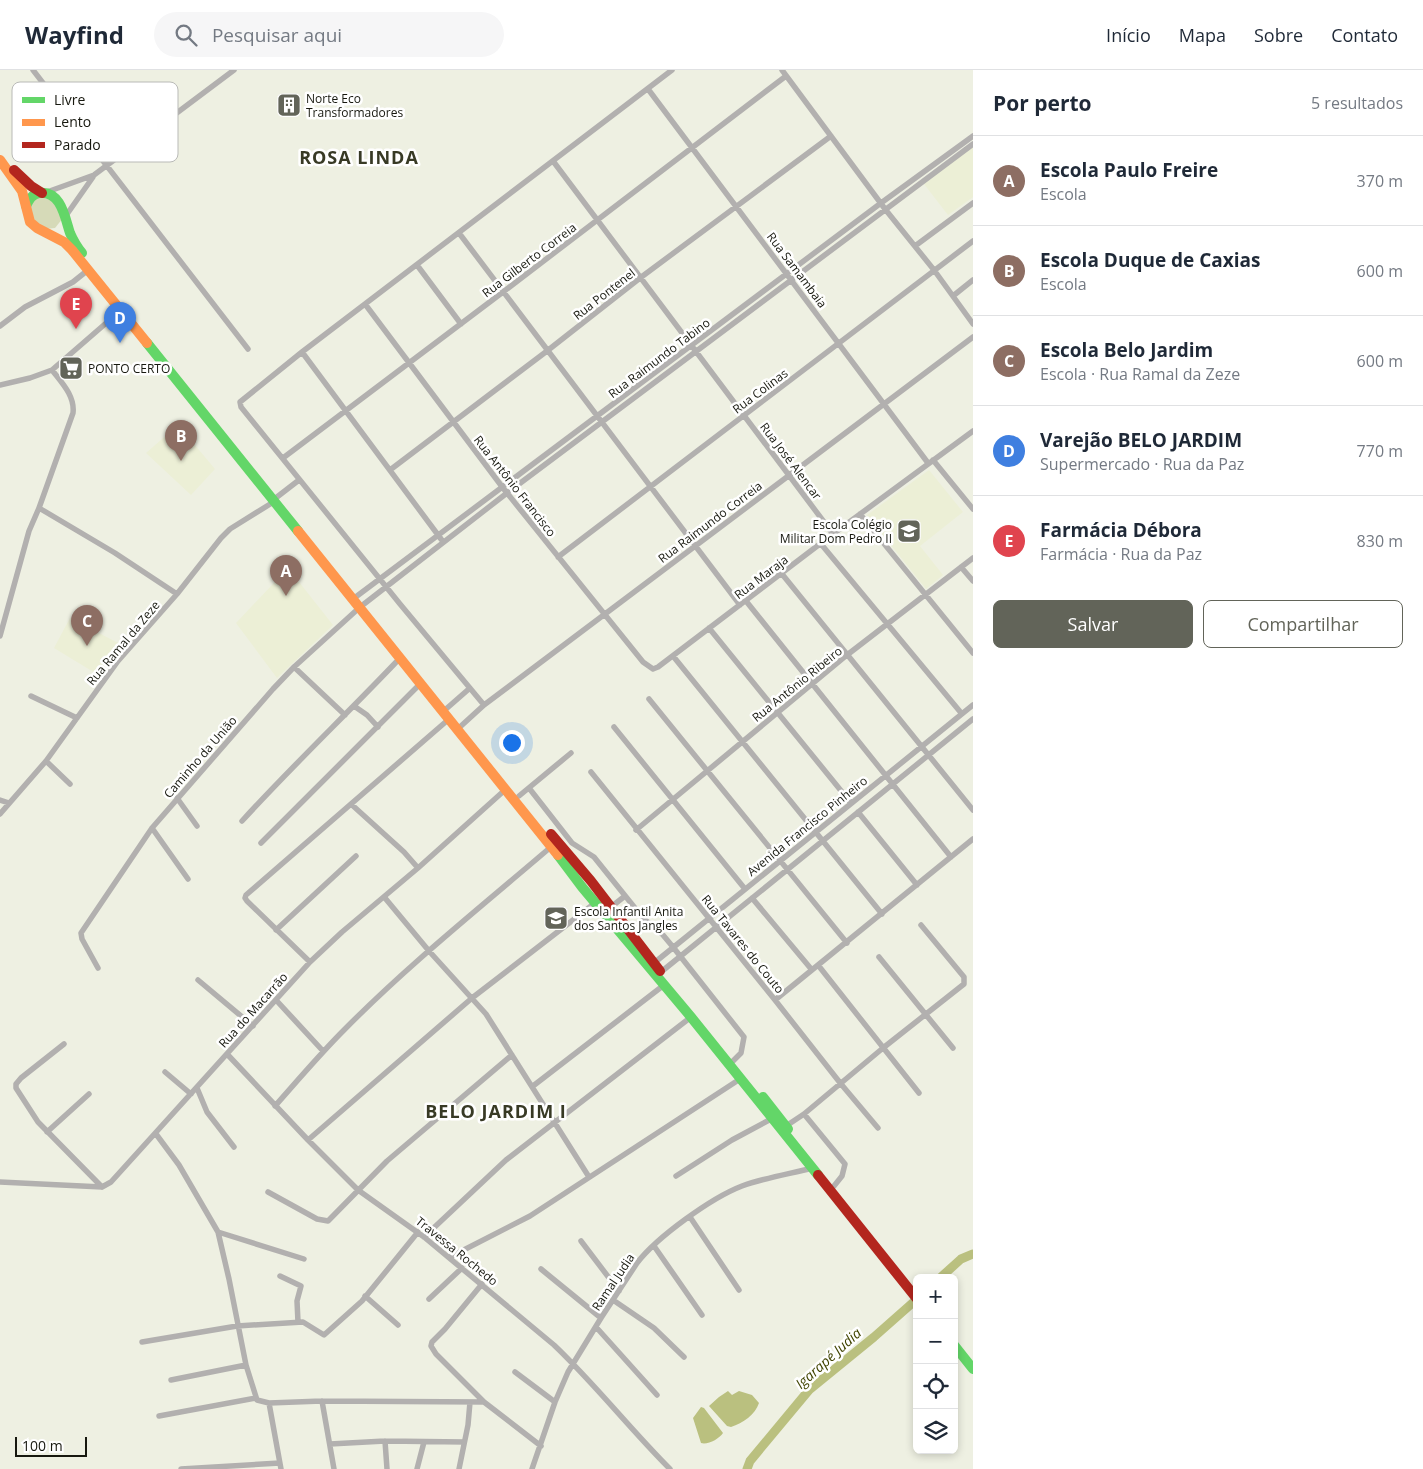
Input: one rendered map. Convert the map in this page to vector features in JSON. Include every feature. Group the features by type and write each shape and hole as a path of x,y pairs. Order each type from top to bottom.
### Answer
{"highway":[{"path":"0,154 21,178 42,193 53,197 59,203 73,240 79,249 276,499 519,796 586,884 595,903 654,962 834,1186 913,1293"},
{"path":"0,160 22,191 30,222 37,228 48,232 64,242 276,499"},
{"path":"26,206 31,197 42,193"},
{"path":"48,232 58,229 63,224 65,217"},
{"path":"360,603 420,684 552,846 586,884 612,907 628,936 664,985 771,1119 901,1276 913,1286"},
{"path":"958,1341 973,1358"},
{"path":"958,1350 973,1369"}],"street":[{"path":"34,70 43,82"},
{"path":"178,112 234,70"},
{"path":"484,705 299,480 241,407 240,403 302,352 672,70"},
{"path":"782,70 881,203 972,320"},
{"name":"Rua Gilberto Correia","path":"283,458 786,76"},
{"name":"Rua Samambaia","path":"648,89 883,404 973,510"},
{"name":"Rua Pontenel","path":"390,470 640,278 831,136"},
{"name":"Rua Raimundo Tabino","path":"599,420 691,346 881,203 973,137"},
{"name":"Rua Raimundo Tabino","path":"360,603 386,587 505,491 599,420 792,281 973,144"},
{"path":"105,162 248,348"},
{"path":"65,217 94,175 111,162"},
{"name":"Rua José Alencar","path":"553,162 834,534"},
{"path":"42,193 94,175"},
{"path":"915,246 973,203"},
{"path":"459,233 740,606"},
{"name":"Rua Colinas","path":"558,557 973,241"},
{"path":"417,266 461,324"},
{"path":"0,326 25,307 73,282 88,270"},
{"path":"953,296 973,280"},
{"path":"771,286 776,292"},
{"name":"Rua Antônio Francisco","path":"365,304 505,491 558,557 643,662 650,668 658,668"},
{"path":"0,385 30,378 52,370 120,311"},
{"name":"Rua Raimundo Correia","path":"461,726 484,705 973,337"},
{"path":"302,352 444,542"},
{"path":"0,636 28,531 39,508 74,408 71,396 52,370"},
{"name":"Rua Maraja","path":"658,668 860,514 972,434"},
{"name":"Rua Ramal da Zeze","path":"0,814 46,761 118,662 177,594 226,533 276,499 299,480"},
{"name":"Rua Raimundo Tabino","path":"360,603 380,579 505,491"},
{"path":"39,508 115,552 177,594"},
{"path":"860,514 973,653"},
{"path":"821,544 962,714"},
{"name":"Rua Antônio Ribeiro","path":"636,830 812,684 973,558"},
{"path":"962,566 973,581"},
{"path":"782,574 973,810"},
{"path":"746,601 951,857"},
{"name":"Caminho da União","path":"98,968 82,939 82,932 152,828 253,711 294,667 360,603"},
{"path":"709,628 851,803"},
{"path":"673,656 882,914"},
{"path":"242,821 293,766 400,658"},
{"path":"294,667 345,715"},
{"path":"261,843 420,684"},
{"path":"446,708 470,688"},
{"path":"31,696 77,718"},
{"path":"649,699 847,943"},
{"name":"Avenida Francisco Pinheiro","path":"654,962 973,705"},
{"path":"354,706 367,715 378,727"},
{"path":"310,962 245,898 251,890 449,719"},
{"path":"971,721 973,728"},
{"name":"Avenida Francisco Pinheiro","path":"661,972 971,721"},
{"path":"614,727 745,889"},
{"path":"519,796 571,753"},
{"path":"46,761 70,784"},
{"name":"Rua Tavares do Couto","path":"591,772 878,1128"},
{"path":"529,788 572,843 594,857 643,918 663,935 744,1038 741,1053 733,1061"},
{"name":"Rua do Macarrão","path":"102,1187 111,1182 156,1134 310,962 506,789"},
{"path":"177,798 197,826"},
{"path":"0,800 9,804"},
{"path":"352,804 404,852 418,868"},
{"path":"858,812 917,884"},
{"path":"152,828 188,879"},
{"path":"776,1000 973,839"},
{"path":"275,1106 323,1051 369,1006 429,951 552,846"},
{"path":"276,930 356,856"},
{"path":"612,907 625,896"},
{"path":"384,898 486,1014 590,1177"},
{"path":"752,898 812,970"},
{"path":"308,1140 472,998 595,903"},
{"path":"786,1126 804,1114 964,984 964,978 921,925"},
{"path":"879,957 953,1048"},
{"path":"818,965 919,1092"},
{"path":"198,980 253,1026"},
{"path":"533,1086 664,985"},
{"path":"276,1000 323,1051"},
{"path":"424,1237 506,1160 690,1017"},
{"path":"64,1044 21,1078 16,1086 32,1114 47,1132 102,1187"},
{"name":"Travessa Rochedo","path":"227,1054 275,1106 358,1190 418,1232 554,1345 573,1363 634,1433 670,1469"},
{"path":"268,1192 317,1219 326,1221 387,1162 512,1055"},
{"path":"165,1072 191,1094"},
{"path":"450,1258 530,1216 573,1190 590,1177 740,1080"},
{"path":"197,1088 207,1112 234,1147"},
{"path":"47,1132 89,1094"},
{"path":"804,1114 845,1164 842,1176 834,1186"},
{"path":"676,1176 732,1140 771,1119"},
{"path":"156,1134 178,1165 218,1232 230,1279 237,1326 256,1398"},
{"name":"Ramal Judia","path":"532,1469 555,1402 573,1363 637,1263 654,1246 714,1200 740,1187 813,1168"},
{"path":"0,1182 102,1187"},
{"path":"690,1217 739,1290"},
{"path":"218,1232 304,1259"},
{"path":"142,1342 237,1326 298,1322 306,1323 316,1332 324,1335 349,1314 418,1232"},
{"path":"581,1242 619,1291"},
{"path":"654,1246 702,1315"},
{"path":"429,1299 462,1268"},
{"path":"541,1269 601,1318"},
{"path":"280,1276 300,1284 302,1288 297,1301 298,1322"},
{"path":"482,1284 432,1342 432,1346 436,1354 484,1402 541,1446"},
{"path":"365,1296 398,1325"},
{"path":"613,1300 654,1328 684,1357"},
{"path":"596,1327 657,1395"},
{"path":"171,1380 246,1365"},
{"path":"516,1372 555,1402"},
{"path":"159,1416 256,1398 266,1403 322,1401 484,1402"},
{"path":"322,1401 334,1469"},
{"path":"459,1469 468,1425 470,1402"},
{"path":"181,1469 280,1466 266,1403"},
{"path":"330,1444 385,1441 464,1442"},
{"path":"385,1441 387,1469"},
{"path":"417,1469 424,1442"}],"shaded area":[{"path":"973,147 973,197 948,215 924,184"},
{"path":"40,196 52,199 63,218 55,228 45,229 31,215 30,203"},
{"path":"178,425 215,469 191,495 146,453"},
{"name":"Escola Colégio Militar Dom Pedro II","path":"929,470 963,512 920,546 943,575 926,589 867,515"},
{"path":"288,568 333,625 277,678 236,623"},
{"path":"70,618 120,644 100,676 54,648"},
{"path":"728,1391 732,1395 739,1391 752,1395 759,1403 755,1411 748,1418 731,1427 727,1426 709,1406"},
{"path":"701,1407 704,1408 723,1433 707,1443 701,1443 693,1418"}],"waterway":[{"name":"Igarapé Judia","path":"944,1274 961,1259 973,1254"},
{"name":"Igarapé Judia","path":"747,1469 750,1461 809,1390 913,1303"}],"traffic: fast":[{"path":"26,206 31,198 39,193 46,193 57,200 64,213 71,236 82,253"},
{"path":"147,343 298,531"},
{"path":"558,855 582,887 691,1017 818,1175"},
{"path":"763,1097 788,1129"},
{"path":"958,1350 973,1369"}],"traffic: slow":[{"path":"0,160 22,191 30,222 37,228 64,242 72,250 147,343"},
{"path":"298,531 558,855"}],"traffic: jam":[{"path":"14,170 31,186 42,193"},
{"path":"551,834 591,881 660,971"},
{"path":"818,1175 913,1294"}],"place":[{"name":"Norte Eco Transformadores","path":"289,105"},
{"name":"Farmácia Débora","path":"76,329"},
{"name":"Varejão BELO JARDIM","path":"120,343"},
{"name":"PONTO CERTO","path":"71,368"},
{"name":"Escola Duque de Caxias","path":"181,461"},
{"name":"Escola Colégio Militar Dom Pedro II","path":"909,531"},
{"name":"Escola Paulo Freire","path":"286,596"},
{"name":"Escola Belo Jardim","path":"87,646"},
{"name":"Escola Infantil Anita dos Santos Jangles","path":"556,918"}],"district":[{"name":"ROSA LINDA","path":"359,157"},
{"name":"BELO JARDIM I","path":"496,1111"}]}
